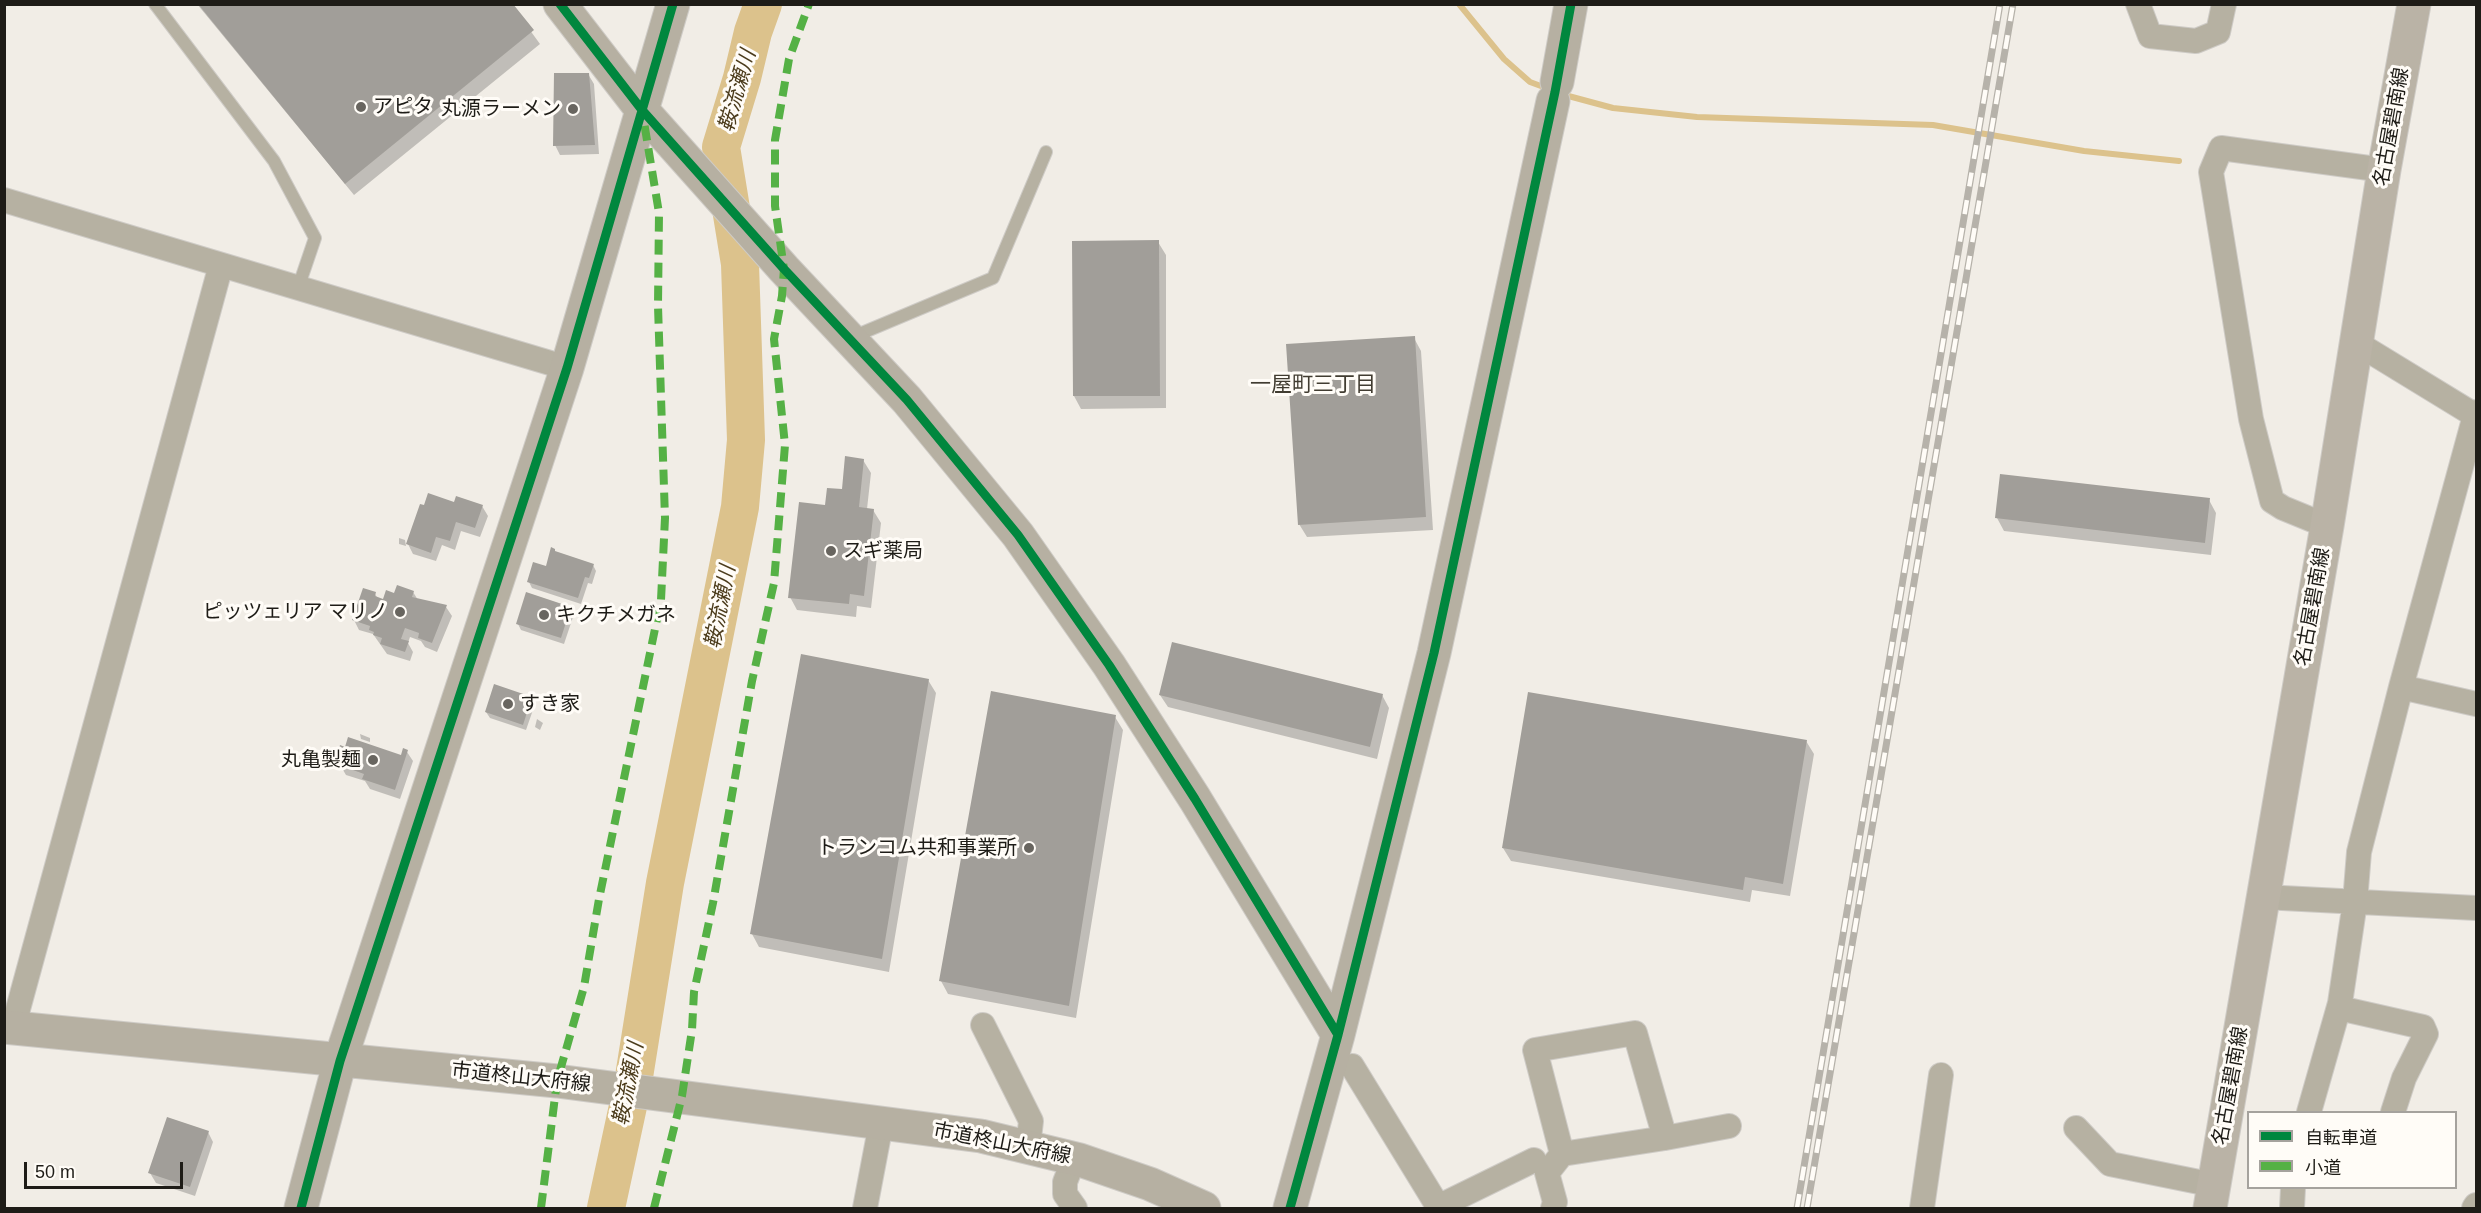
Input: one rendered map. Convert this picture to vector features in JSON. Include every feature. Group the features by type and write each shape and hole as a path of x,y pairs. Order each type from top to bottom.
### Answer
{"main road":[{"name":"名古屋碧南線","path":"2212,1197 2327,526 2384,170 2414,4"}],"street":[{"path":"560,4 642,110 907,400 1018,534 1116,675 1195,799 1338,1035"},
{"path":"301,1209 340,1061 567,368 673,4"},
{"path":"1290,1209 1338,1035 1434,653 1555,92 1571,4"},
{"path":"2138,4 2150,36 2196,41 2218,32 2224,4"},
{"path":"2327,526 2283,508 2272,501 2251,419 2211,172 2221,148 2384,170"},
{"path":"4,200 567,368"},
{"path":"11,1028 221,265"},
{"path":"2316,1110 2339,1008 2355,902 2359,852 2401,687 2476,414 2355,342"},
{"path":"2401,687 2476,704"},
{"path":"2263,897 2476,908"},
{"path":"2339,1008 2423,1027 2426,1034 2404,1078 2394,1111"},
{"path":"983,1025 1031,1121 1028,1147"},
{"name":"市道柊山大府線","path":"11,1028 557,1081 981,1136 1074,1158 1150,1184 1204,1209"},
{"path":"1562,1154 1535,1050 1635,1033 1665,1138"},
{"path":"1352,1066 1439,1208 1534,1160"},
{"path":"1922,1209 1941,1075"},
{"path":"865,1209 881,1124"},
{"path":"1553,1209 1555,1202 1547,1173 1562,1154 1729,1126"},
{"path":"2076,1128 2110,1164 2212,1197"},
{"path":"1074,1158 1065,1182 1065,1194 1075,1209"},
{"path":"2292,1209 2293,1189"},
{"path":"2474,1209 2476,1205"}],"lane":[{"path":"155,4 274,161 315,238 298,288"},
{"path":"849,338 993,278 1046,152"}],"building":[{"name":"アピタ","path":"198,4 513,4 534,30 345,184"},
{"name":"丸源ラーメン","path":"554,73 589,73 595,145 553,146"},
{"path":"1159,240 1160,396 1073,396 1072,241"},
{"path":"1415,336 1426,517 1298,525 1286,344"},
{"name":"スギ薬局","path":"845,456 864,459 859,507 874,509 864,596 850,594 849,604 788,598 799,502 825,505 827,488 842,489"},
{"path":"2000,474 2210,498 2205,543 1995,518"},
{"path":"428,493 454,502 456,496 483,505 475,528 456,522 450,541 436,537 431,553 406,544 420,504 424,505"},
{"path":"551,547 555,551 594,564 589,578 585,577 578,598 527,582 533,562 546,566"},
{"name":"ピッツェリア マリノ","path":"397,585 414,591 412,597 447,605 432,643 418,638 419,633 405,628 401,639 409,641 405,652 380,644 382,638 373,635 374,632 369,630 370,626 352,620 363,588 376,592 375,596 383,599 386,590 394,593"},
{"name":"キクチメガネ","path":"526,592 571,607 561,638 516,624"},
{"path":"1172,642 1383,694 1370,747 1159,695"},
{"name":"トランコム共和事業所","path":"801,654 929,679 882,959 750,934"},
{"name":"すき家","path":"494,684 532,697 523,725 485,712"},
{"name":"トランコム共和事業所","path":"991,691 1116,715 1069,1006 939,981"},
{"path":"1528,692 1807,740 1783,884 1745,877 1743,890 1502,848"},
{"name":"丸亀製麺","path":"348,737 401,755 403,748 408,750 395,790 362,779 364,774 339,765 342,754 338,752 340,745 345,747"},
{"path":"167,1117 209,1131 190,1187 148,1173"}],"waterway":[{"name":"鞍流瀬川","path":"606,1208 633,1083 665,883 740,507 746,440 740,264 721,147 763,4"},
{"path":"1459,4 1504,59 1530,82 1549,89"},
{"path":"1561,94 1613,108 1697,117 1933,125 2084,151 2179,161"}],"railway":[{"path":"1797,1208 2000,4"},
{"path":"1807,1208 2013,4"}],"marked path":[{"path":"654,1208 682,1096 692,1030 694,992 713,903 752,681 774,583 785,445 774,339 782,296 784,269 775,206 775,140 789,59 809,4"},
{"path":"541,1208 557,1081 584,987 599,899 661,600 665,518 658,306 659,213 643,116"}],"cycle path":[{"path":"560,4 642,110 784,269 907,400 1018,535 1109,665 1195,799 1338,1035"},
{"path":"301,1208 340,1061 567,368 673,4"},
{"path":"1290,1208 1338,1035 1434,653 1555,92 1571,4"}],"place":[{"name":"アピタ","path":"361,107"},
{"name":"丸源ラーメン","path":"573,109"},
{"name":"スギ薬局","path":"831,551"},
{"name":"ピッツェリア マリノ","path":"400,612"},
{"name":"キクチメガネ","path":"544,615"},
{"name":"すき家","path":"508,704"},
{"name":"丸亀製麺","path":"373,760"},
{"name":"トランコム共和事業所","path":"1029,848"}],"district":[{"name":"一屋町三丁目","path":"1313,385"}]}
